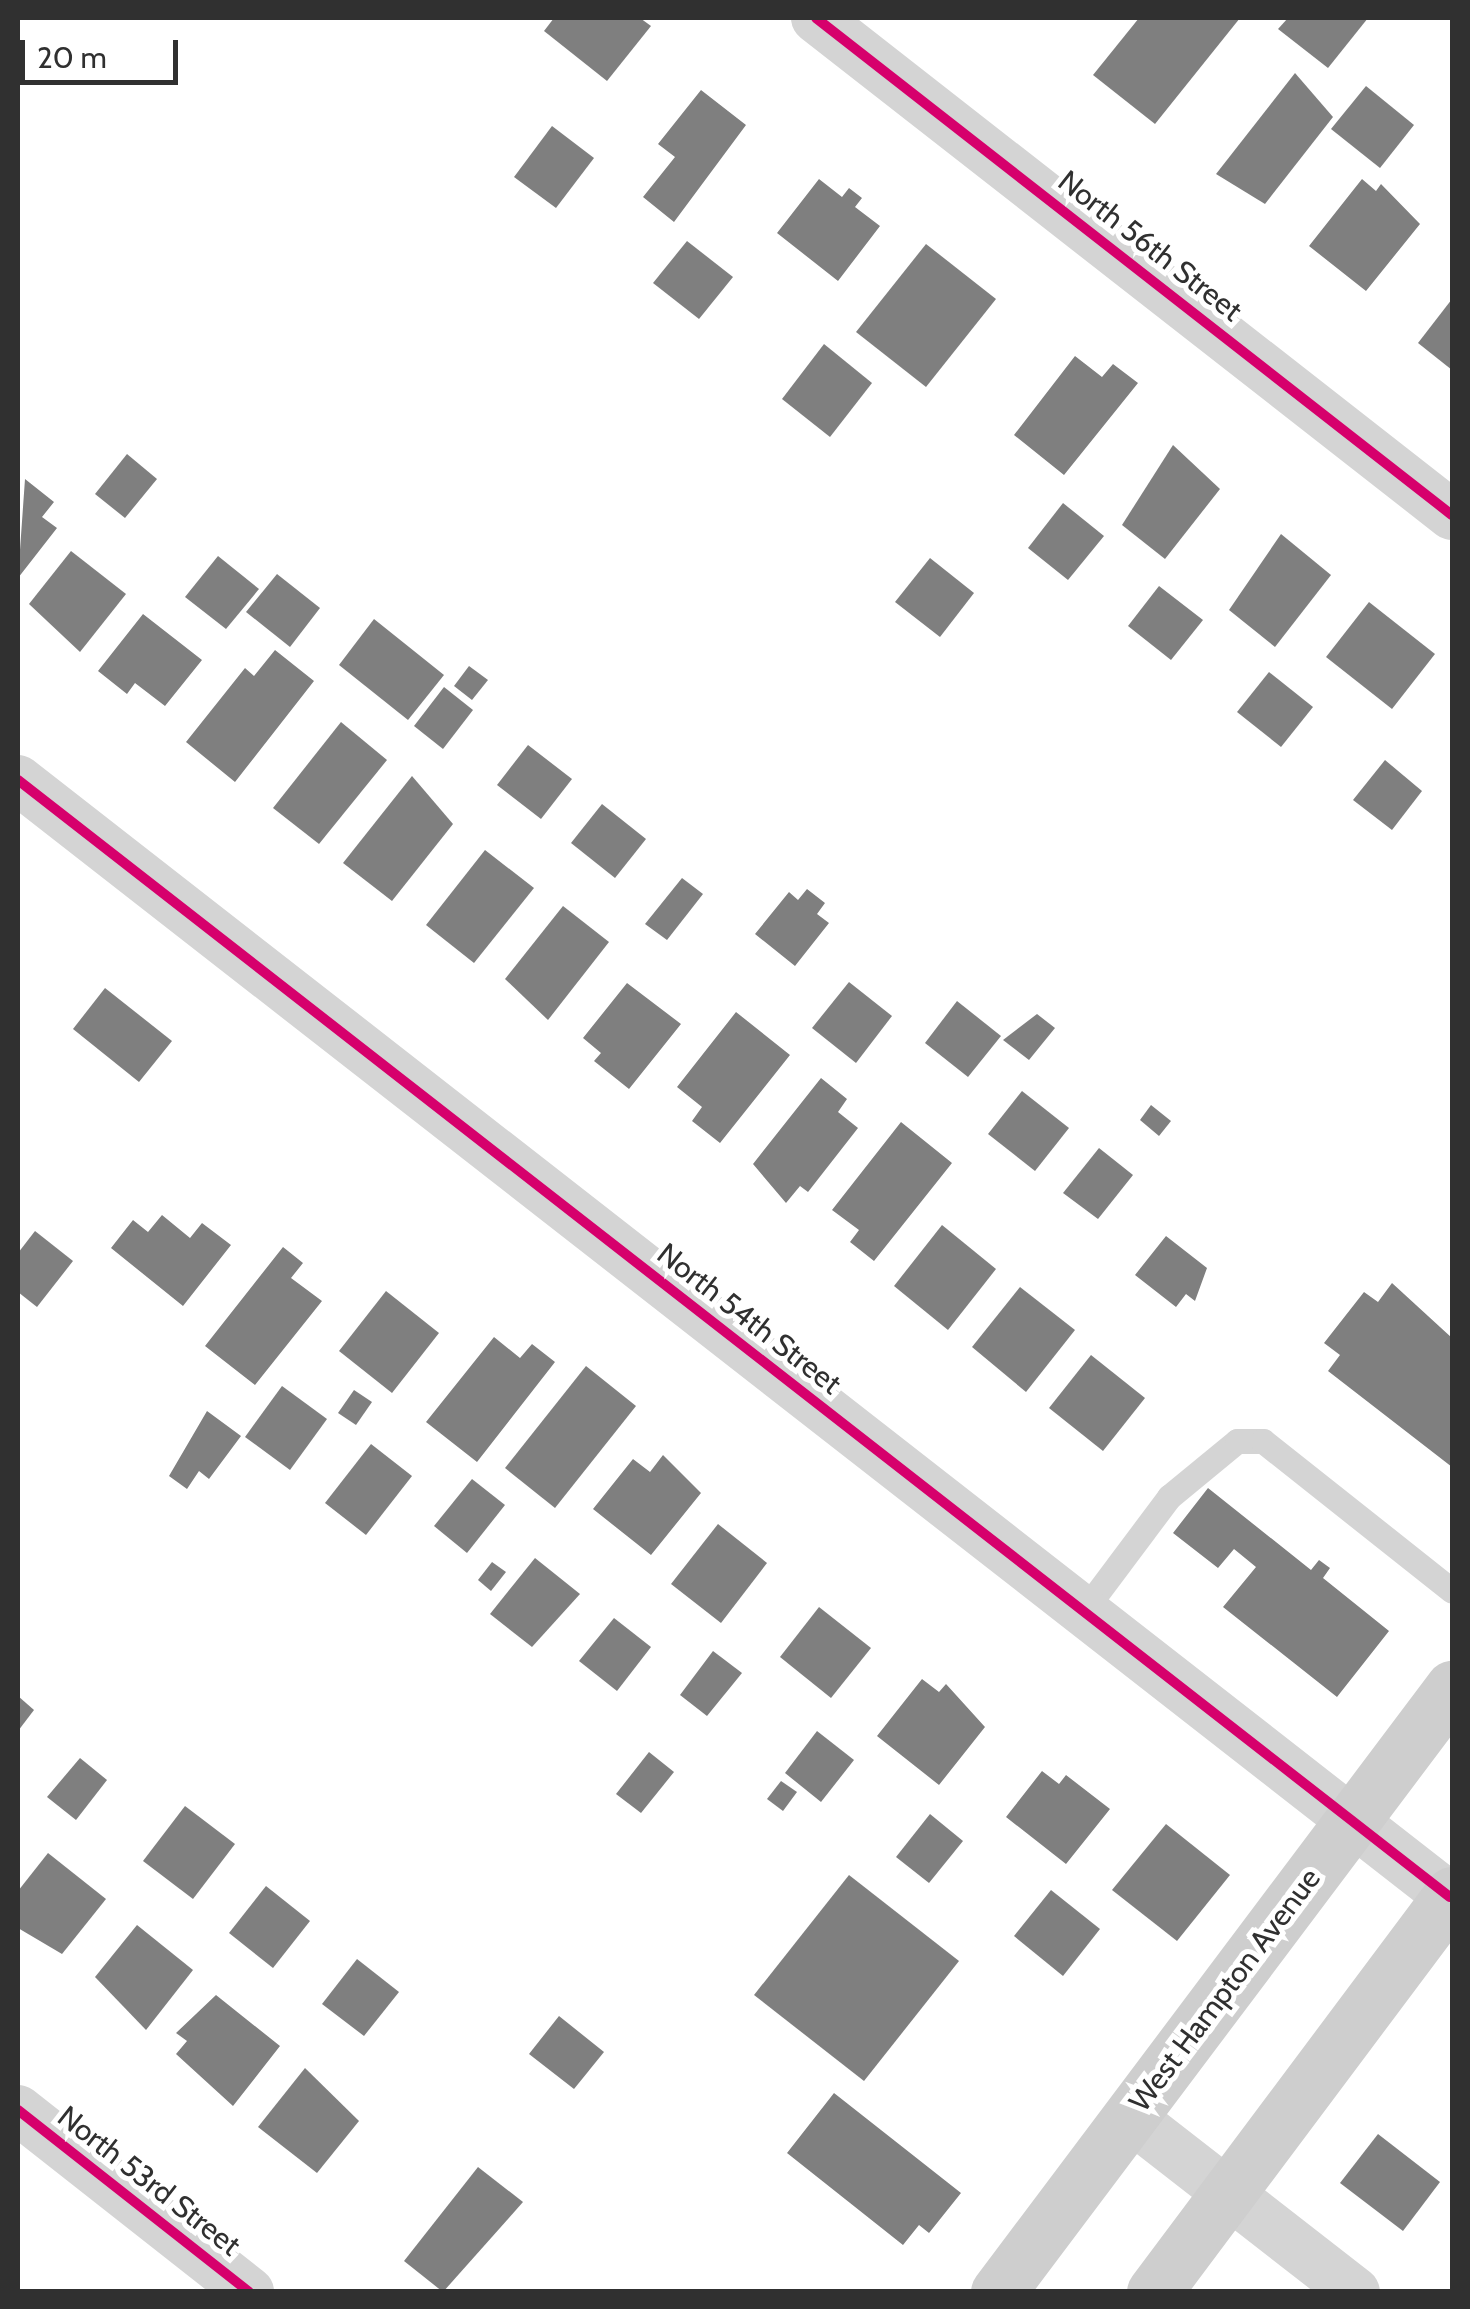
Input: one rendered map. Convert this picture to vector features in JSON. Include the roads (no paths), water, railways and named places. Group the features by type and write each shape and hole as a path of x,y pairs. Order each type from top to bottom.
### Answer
{"main road":[{"name":"West Hampton Avenue","path":"998,2292 1452,1688"},
{"path":"1154,2292 1451,1896"}],"street":[{"name":"North 56th Street","path":"816,18 1452,515"},
{"name":"North 54th Street","path":"18,780 1451,1896"},
{"name":"North 53rd Street","path":"18,2110 250,2292"},
{"path":"1130,2117 1355,2292"}],"lane":[{"path":"1084,1612 1169,1497 1237,1441 1264,1441 1452,1591"}]}
